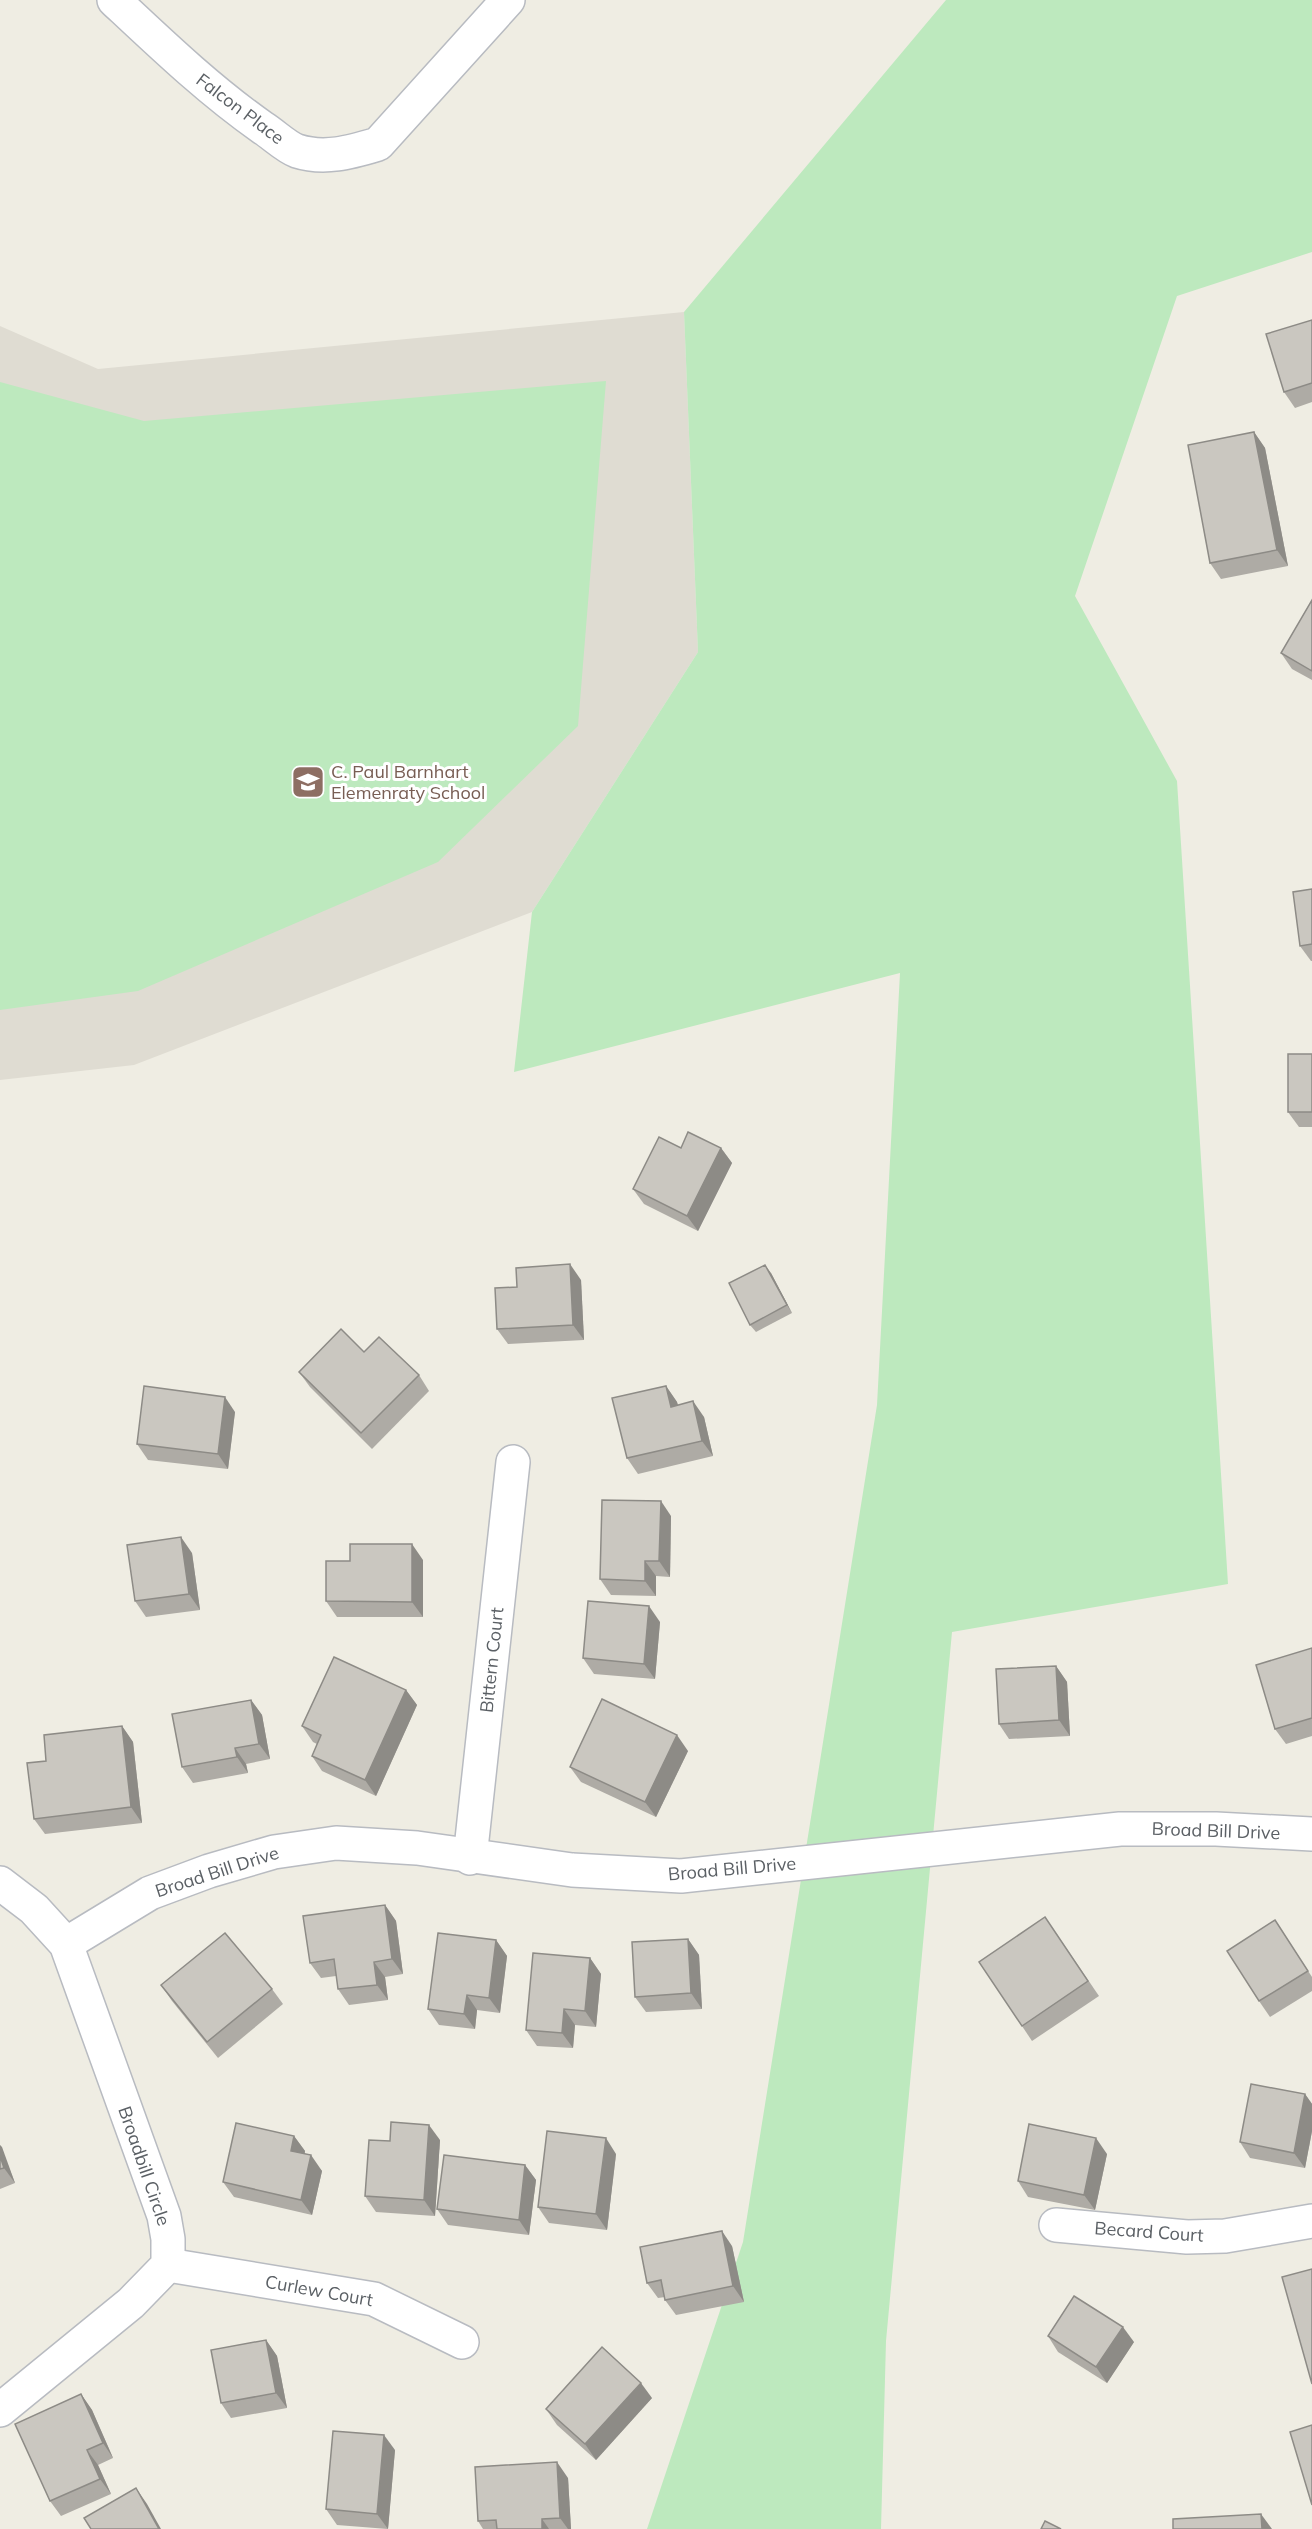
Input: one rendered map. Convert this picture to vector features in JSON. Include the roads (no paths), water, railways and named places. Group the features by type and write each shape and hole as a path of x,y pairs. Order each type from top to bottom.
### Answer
{"street":[{"name":"Falcon Place","path":"114,0 189,70 244,114 296,150 322,155 348,153 378,144 508,0"},
{"name":"Bittern Court","path":"470,1858 513,1462"},
{"name":"Broad Bill Drive","path":"66,1944 150,1893 208,1871 274,1852 336,1843 417,1848 470,1858 572,1870 681,1876 1120,1829 1216,1829 1312,1834"},
{"name":"Broadbill Circle","path":"0,1883 34,1909 66,1944 164,2216 168,2239 168,2265"},
{"name":"Becard Court","path":"1056,2224 1187,2237 1226,2236 1312,2221"},
{"name":"Curlew Court","path":"168,2265 374,2299 462,2342"},
{"path":"0,2410 131,2303 168,2265"}],"place":[{"name":"C. Paul Barnhart Elemenraty School","path":"308,782"}]}
